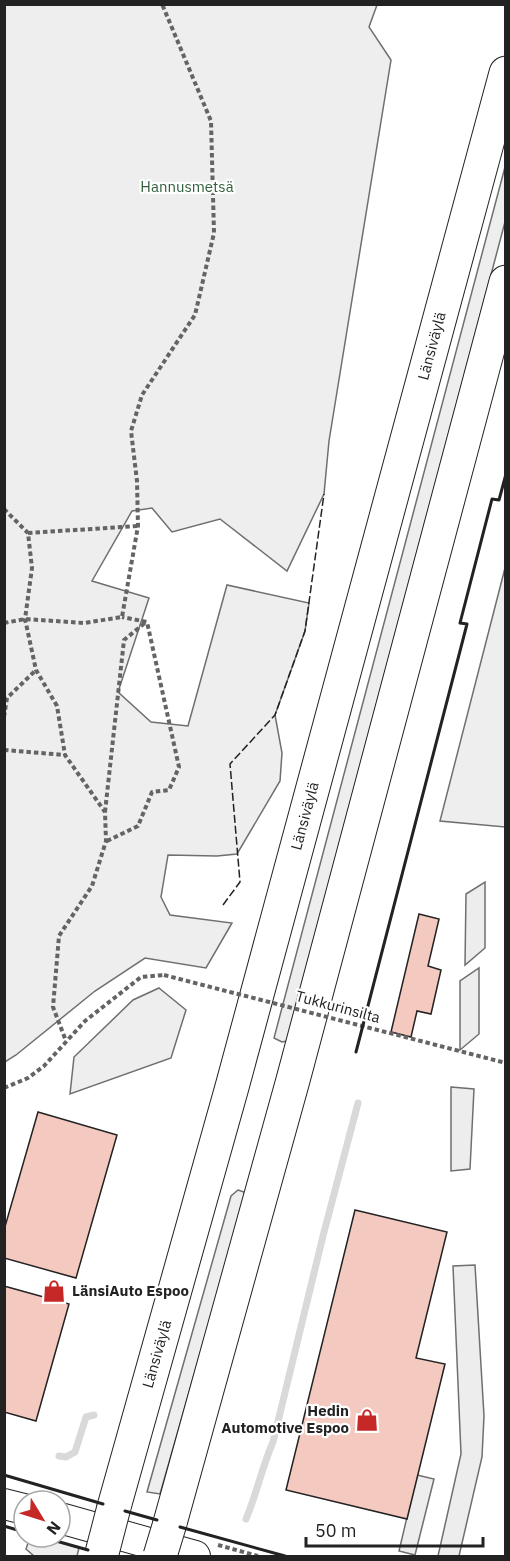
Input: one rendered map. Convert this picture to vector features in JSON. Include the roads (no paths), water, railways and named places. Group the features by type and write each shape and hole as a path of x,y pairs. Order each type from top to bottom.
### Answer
{"highway":[{"name":"Länsiväylä","path":"101,1555 238,1064 506,73"},
{"path":"160,1557 293,1080 506,282"}],"main road":[{"path":"72,1521 204,1550"}],"waterway":[{"path":"246,1519 273,1442 358,1103"},
{"path":"59,1456 66,1457 75,1452 86,1417 94,1415"}],"place":[{"name":"LänsiAuto Espoo","path":"54,1291"},
{"name":"Hedin Automotive Espoo","path":"367,1420"}],"park label":[{"name":"Hannusmetsä","path":"187,187"}]}
